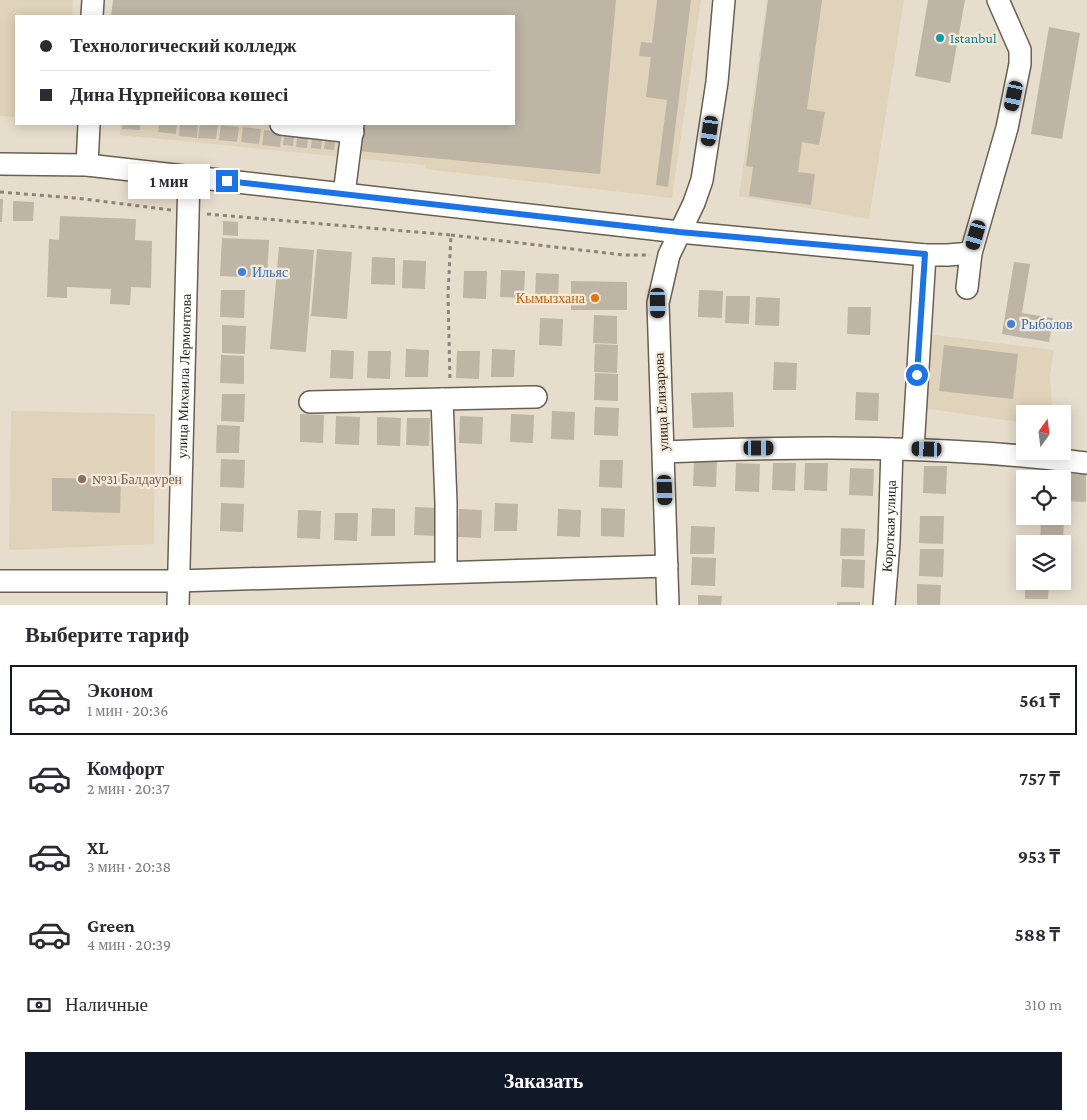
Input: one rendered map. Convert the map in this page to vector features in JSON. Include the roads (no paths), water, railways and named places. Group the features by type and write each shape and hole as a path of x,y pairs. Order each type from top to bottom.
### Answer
{"street":[{"path":"92,15 93,0"},
{"name":"улица Елизарова","path":"668,605 658,303 669,255 694,203 702,180 717,82 724,0"},
{"path":"967,288 971,252 1007,128 1020,64 1020,50 998,0"},
{"path":"87,165 88,125"},
{"path":"299,125 353,128 344,194"},
{"path":"0,164 87,165 679,232 925,254 948,255 971,252"},
{"name":"улица Михаила Лермонтова","path":"178,605 189,177"},
{"path":"912,448 925,254"},
{"path":"310,402 536,397"},
{"path":"442,398 446,503 446,572"},
{"path":"664,452 759,448 912,448 1034,456 1087,463"},
{"name":"Короткая улица","path":"884,605 889,542 892,449"},
{"path":"0,580 178,581 667,566"}],"place":[{"name":"Istanbul","path":"940,38"},
{"name":"Ильяс","path":"242,272"},
{"name":"Кымызхана","path":"595,298"},
{"name":"Рыболов","path":"1011,324"},
{"name":"№31 Балдаурен","path":"82,479"}]}
